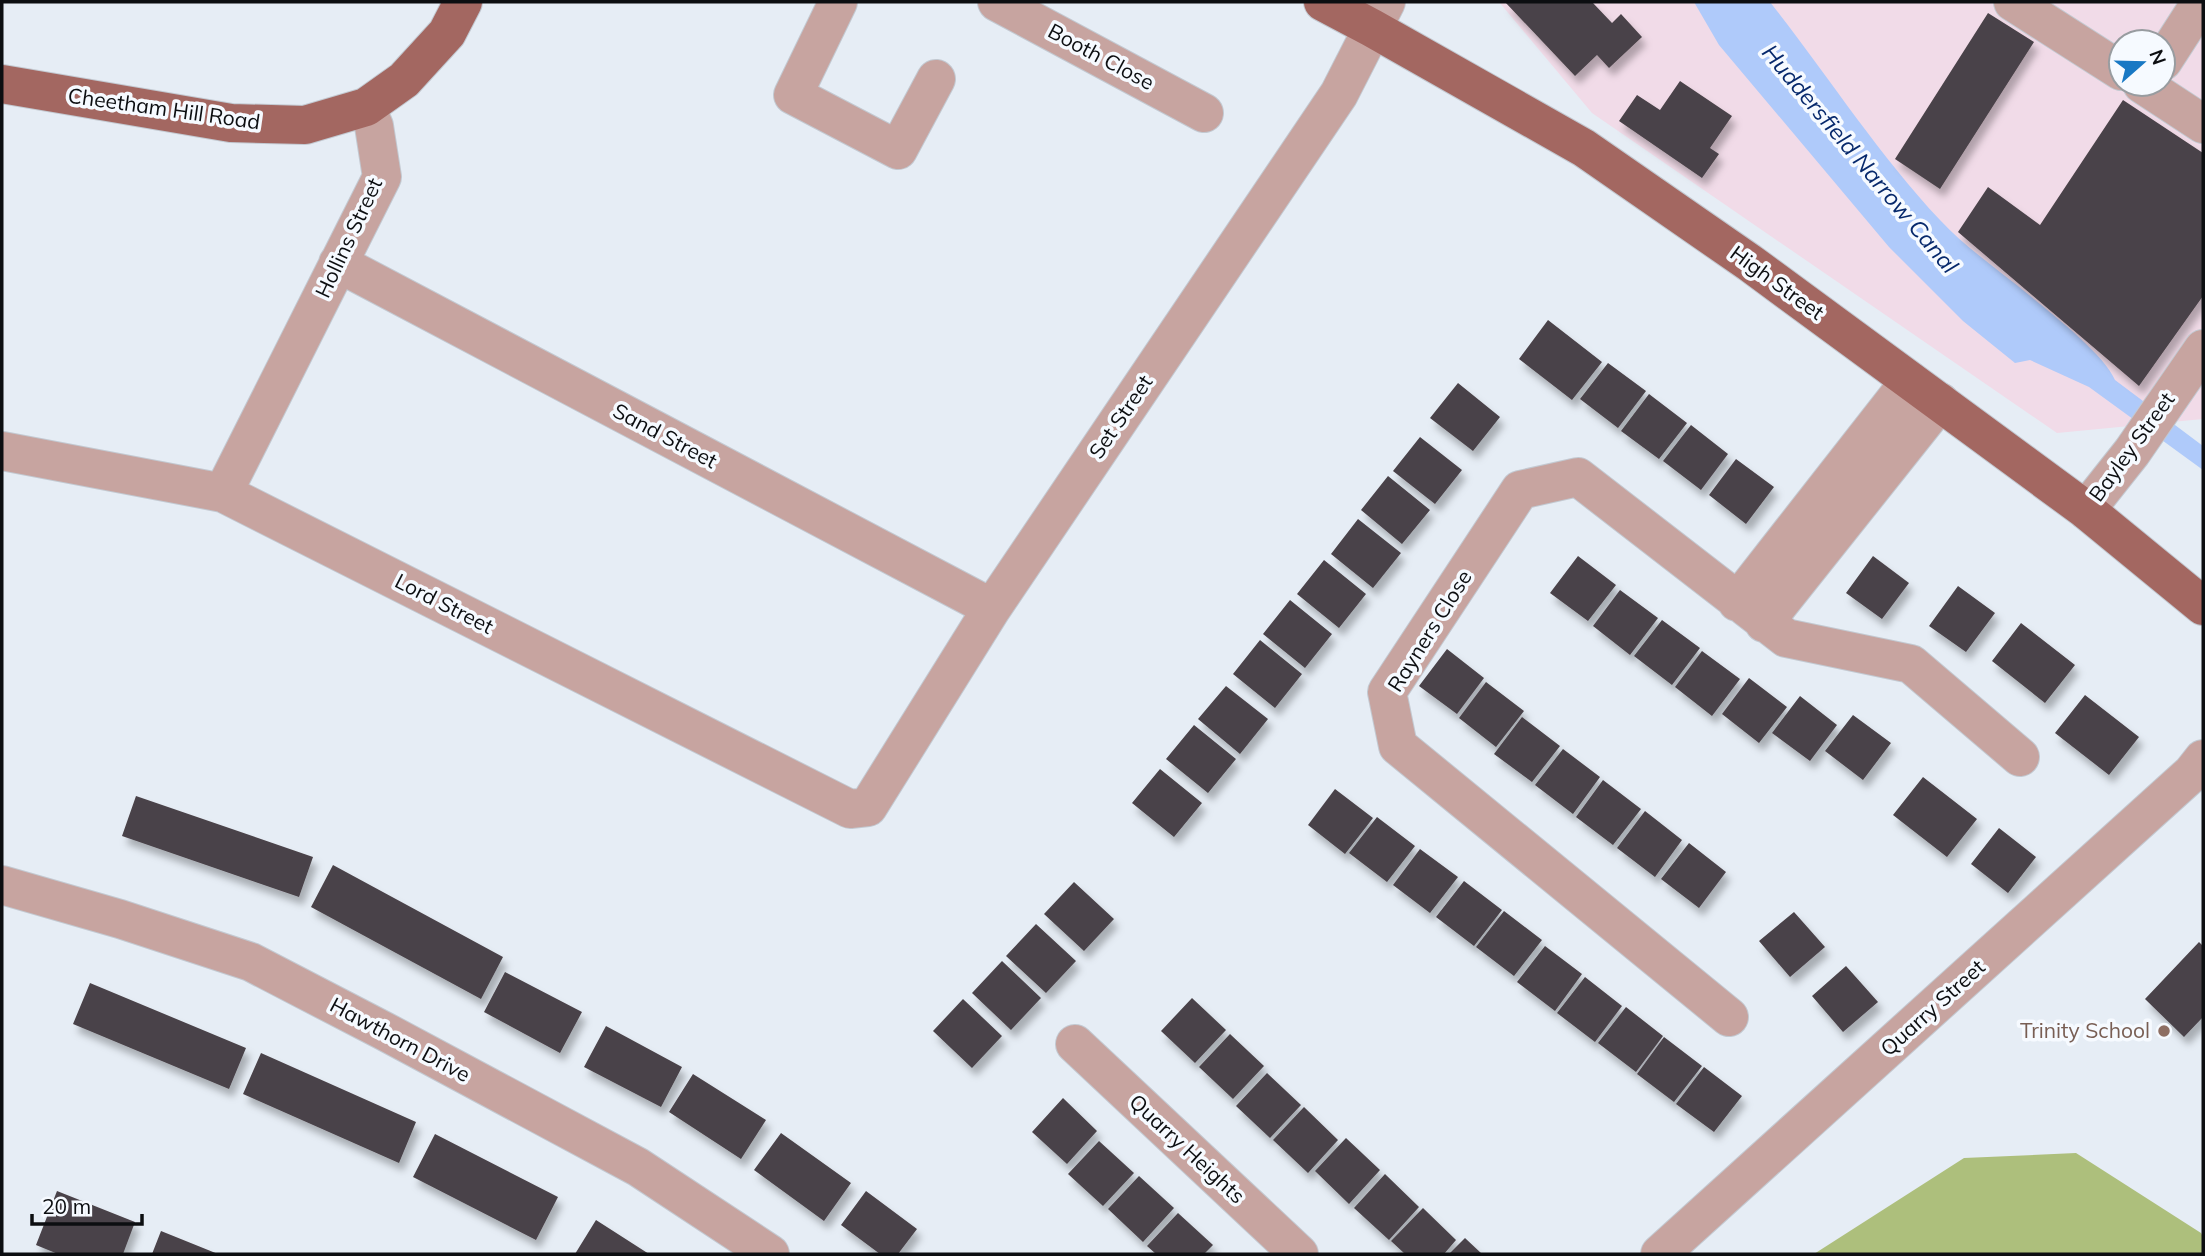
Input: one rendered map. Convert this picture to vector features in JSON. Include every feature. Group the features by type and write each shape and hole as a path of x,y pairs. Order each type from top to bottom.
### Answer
{"main road":[{"path":"366,107 404,80 447,33 463,2"},
{"name":"High Street","path":"1323,2 1379,15 1584,148 1750,263 2086,510 2203,606"},
{"name":"Cheetham Hill Road","path":"2,84 232,123 305,125 366,107"}],"street":[{"path":"838,2 793,95 898,150 936,79"},
{"name":"Booth Close","path":"997,2 1204,113"},
{"path":"2013,2 2107,56"},
{"path":"2177,34 2201,2"},
{"name":"Set Street","path":"868,807 992,608 1339,94 1379,15"},
{"path":"2170,98 2203,124"},
{"name":"Hollins Street","path":"223,493 382,177 374,126 366,107"},
{"name":"Sand Street","path":"338,263 992,608"},
{"name":"Bayley Street","path":"2086,510 2132,452 2203,349"},
{"path":"1751,612 1925,392"},
{"name":"Lord Street","path":"2,455 223,493 850,809 868,807"},
{"name":"Rayners Close","path":"1728,1017 1398,747 1387,692 1520,489 1578,477 1786,638 1911,664 2020,757"},
{"name":"Quarry Street","path":"1660,1254 2192,773 2203,759"},
{"name":"Hawthorn Drive","path":"2,885 120,919 251,962 638,1167 770,1254"},
{"name":"Quarry Heights","path":"1075,1044 1299,1254"}],"shaded area":[{"path":"1499,2 2203,2 2203,419 2057,433 1592,113"}],"green space":[{"path":"2076,1153 2201,1233 2203,1254 1814,1254 1964,1158"}],"water":[{"name":"Huddersfield Narrow Canal","path":"1694,2 1770,2 1874,141 1940,220 2077,335 2101,359 2115,380 2203,446 2203,470 2089,387 2030,360 2015,363 1963,321 1889,247 1719,45"}],"building":[{"path":"1505,2 1594,2 1612,23 1621,14 1642,37 1609,68 1597,55 1575,76"},
{"path":"1988,13 2034,42 1940,189 1895,159"},
{"path":"1680,81 1732,116 1710,148 1719,154 1702,178 1619,121 1637,95 1660,110"},
{"path":"2123,100 2203,153 2203,296 2139,386 1958,232 1988,187 2040,225"},
{"path":"1548,320 1602,362 1572,400 1519,359"},
{"path":"1608,363 1646,391 1618,428 1580,399"},
{"path":"1458,383 1500,417 1473,451 1430,418"},
{"path":"1649,394 1687,423 1659,459 1621,431"},
{"path":"1691,425 1728,454 1701,490 1663,461"},
{"path":"1420,437 1462,470 1435,504 1393,471"},
{"path":"1736,459 1774,487 1746,524 1709,495"},
{"path":"1388,476 1430,510 1402,544 1361,510"},
{"path":"1358,519 1401,553 1373,588 1331,554"},
{"path":"1578,556 1616,585 1588,621 1550,593"},
{"path":"1873,556 1909,583 1882,619 1846,593"},
{"path":"1324,560 1366,594 1339,628 1297,594"},
{"path":"1958,586 1995,613 1966,652 1929,626"},
{"path":"1620,590 1658,618 1630,655 1593,626"},
{"path":"1290,600 1332,634 1305,668 1263,634"},
{"path":"1662,620 1700,648 1672,685 1634,656"},
{"path":"2021,623 2075,665 2045,703 1992,661"},
{"path":"1260,640 1302,674 1275,708 1233,674"},
{"path":"1447,649 1484,678 1457,714 1419,686"},
{"path":"1702,651 1740,679 1712,716 1675,687"},
{"path":"1749,678 1787,707 1759,743 1722,714"},
{"path":"1486,682 1524,711 1496,747 1459,718"},
{"path":"1226,686 1268,719 1240,754 1198,719"},
{"path":"2085,695 2139,737 2109,775 2055,733"},
{"path":"1800,696 1837,725 1810,761 1772,733"},
{"path":"1853,715 1891,743 1863,780 1825,751"},
{"path":"1522,717 1560,746 1532,782 1494,754"},
{"path":"1194,725 1236,759 1208,793 1166,759"},
{"path":"1563,749 1600,777 1573,814 1535,785"},
{"path":"1160,769 1202,803 1174,837 1132,803"},
{"path":"1923,777 1977,819 1947,857 1893,815"},
{"path":"1603,780 1641,809 1613,845 1576,817"},
{"path":"1335,789 1373,818 1345,854 1308,825"},
{"path":"136,796 313,857 299,897 122,836"},
{"path":"1645,811 1682,840 1655,877 1617,848"},
{"path":"1377,817 1415,846 1387,882 1349,853"},
{"path":"1999,828 2036,857 2008,893 1971,864"},
{"path":"1689,843 1726,872 1699,908 1661,879"},
{"path":"1420,849 1458,877 1430,913 1393,885"},
{"path":"333,865 503,957 481,999 311,907"},
{"path":"1464,881 1502,910 1474,946 1436,917"},
{"path":"1074,882 1114,919 1084,951 1044,914"},
{"path":"1504,911 1542,940 1514,976 1476,947"},
{"path":"1794,912 1825,947 1790,977 1759,941"},
{"path":"1036,924 1076,961 1046,993 1006,956"},
{"path":"2199,942 2203,946 2203,1017 2184,1037 2145,999"},
{"path":"1545,946 1582,974 1555,1011 1517,982"},
{"path":"1002,961 1041,998 1011,1030 972,993"},
{"path":"1846,966 1878,1002 1843,1032 1812,996"},
{"path":"505,972 582,1012 560,1053 484,1012"},
{"path":"1585,977 1622,1006 1595,1042 1557,1013"},
{"path":"90,983 246,1048 229,1089 73,1024"},
{"path":"1192,998 1226,1030 1195,1063 1161,1031"},
{"path":"963,999 1002,1036 972,1068 933,1031"},
{"path":"1626,1007 1663,1036 1636,1072 1598,1043"},
{"path":"606,1026 682,1067 661,1107 584,1067"},
{"path":"1230,1034 1264,1066 1233,1099 1199,1067"},
{"path":"1664,1037 1702,1066 1674,1102 1637,1074"},
{"path":"261,1053 416,1122 399,1163 243,1094"},
{"path":"1704,1067 1742,1096 1714,1132 1676,1104"},
{"path":"1267,1073 1301,1105 1270,1138 1236,1106"},
{"path":"693,1074 766,1120 741,1159 669,1112"},
{"path":"1063,1098 1097,1131 1067,1164 1032,1132"},
{"path":"1304,1107 1338,1140 1308,1173 1273,1140"},
{"path":"781,1133 851,1183 824,1221 754,1170"},
{"path":"435,1134 558,1197 536,1240 413,1177"},
{"path":"1346,1138 1380,1170 1349,1204 1315,1171"},
{"path":"1099,1141 1134,1173 1103,1206 1068,1174"},
{"path":"1385,1174 1419,1207 1389,1240 1354,1208"},
{"path":"1139,1176 1174,1208 1143,1242 1108,1209"},
{"path":"57,1191 135,1222 123,1254 58,1254 36,1245"},
{"path":"866,1191 917,1229 898,1254 880,1254 841,1225"},
{"path":"1423,1208 1456,1240 1444,1254 1405,1254 1391,1241"},
{"path":"1178,1213 1213,1245 1204,1254 1156,1254 1147,1246"},
{"path":"596,1220 649,1254 575,1254"},
{"path":"161,1231 218,1254 152,1254"},
{"path":"1465,1238 1482,1254 1449,1254"}],"place":[{"name":"Trinity School","path":"2164,1031"}]}
